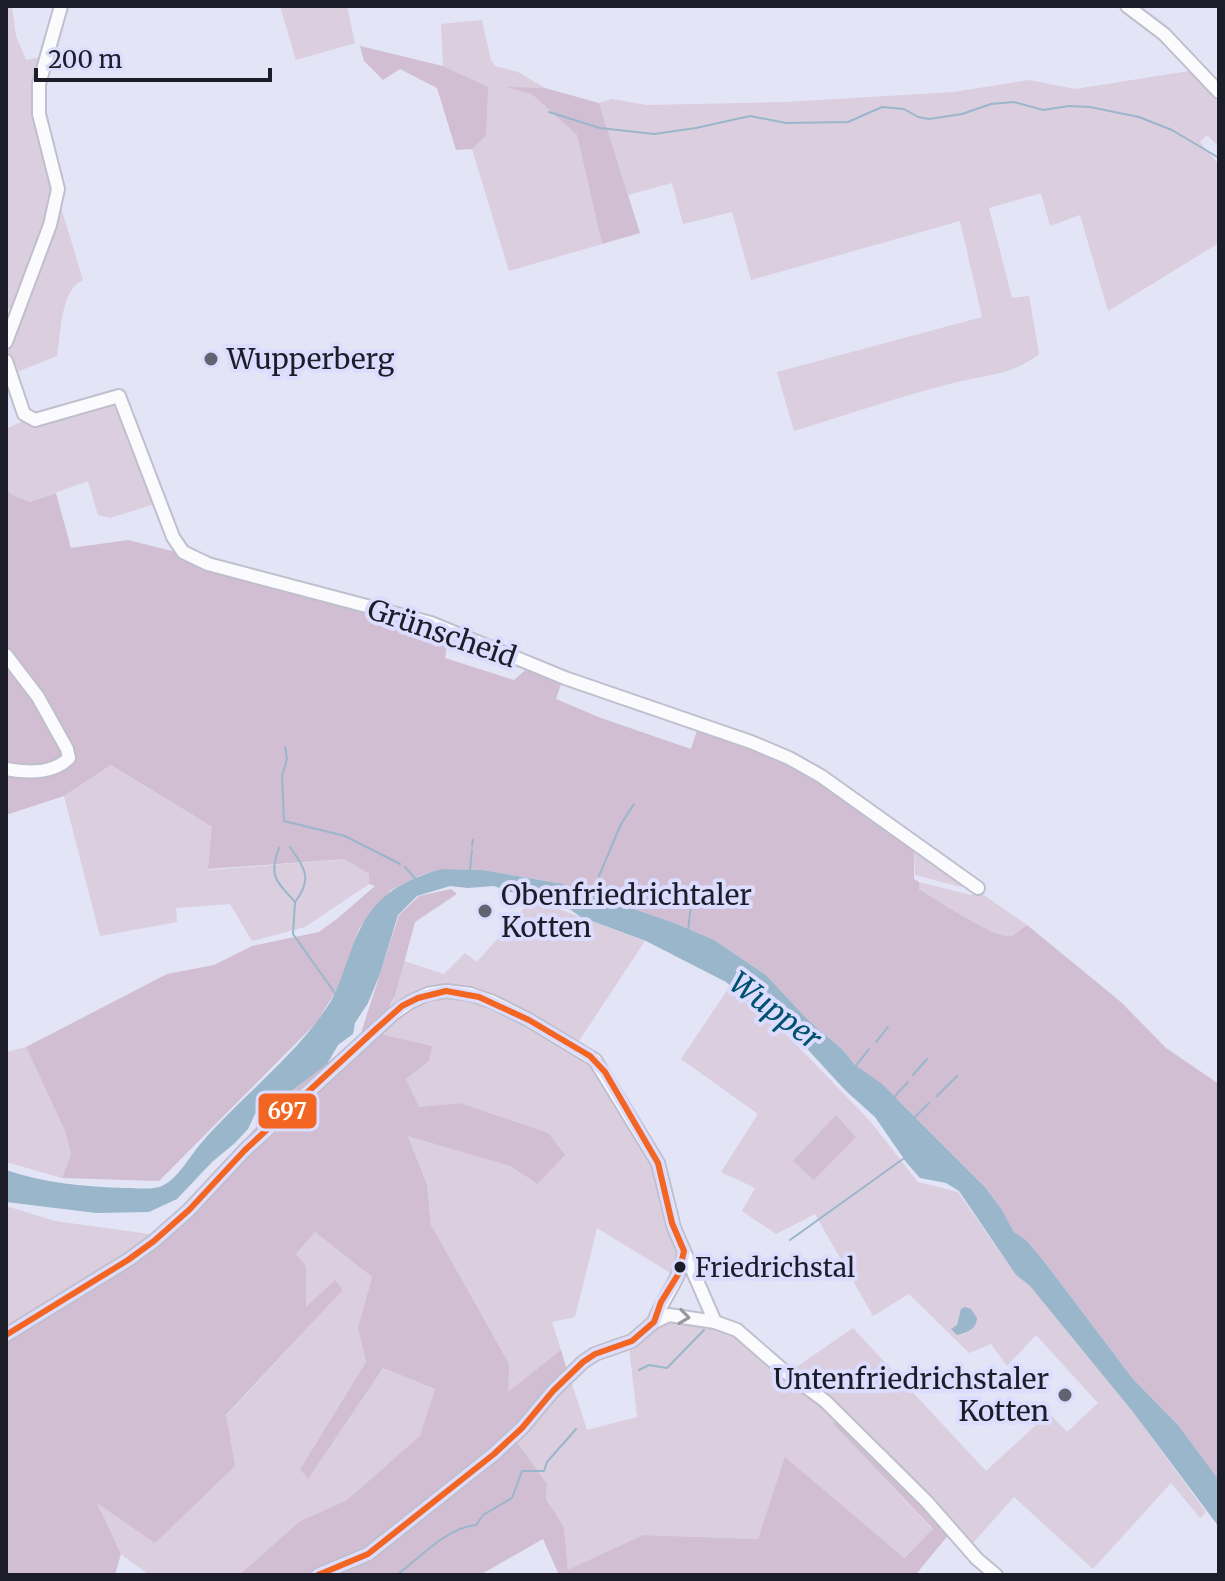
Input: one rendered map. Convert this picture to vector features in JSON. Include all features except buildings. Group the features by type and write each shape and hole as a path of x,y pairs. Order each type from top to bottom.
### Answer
{"street":[{"path":"6,342 50,225 58,189 39,114 39,84 61,6"},
{"path":"1127,6 1164,34 1219,92"},
{"name":"Grünscheid","path":"6,361 24,414 35,420 119,396 173,537 183,552 208,564 431,623 565,678 789,758 821,776 978,888"},
{"path":"6,655 38,697 69,758 63,764 26,773 6,769"},
{"path":"6,1335 154,1241 189,1210 245,1150 402,1006 438,991 465,993 493,1002 595,1060 656,1158 663,1175 672,1223 715,1322"},
{"path":"654,1322 661,1302 679,1273 684,1251"},
{"path":"318,1575 368,1554 411,1522 494,1454 589,1357 632,1341 654,1322 669,1315 715,1322 737,1330 815,1393 927,1502 977,1559 996,1575"}],"shaded area":[{"path":"6,6 12,6 16,36 26,60 43,57 34,114 52,190 48,218 13,309 6,309"},
{"path":"280,6 347,6 355,43 296,60"},
{"path":"482,20 495,66 518,72 545,88 524,88 542,93 556,114 577,135 602,244 509,271 472,149 486,136 464,76 443,66 441,24"},
{"path":"360,46 443,66 488,87 486,136 472,149 456,150 437,88 400,69 383,80 364,61"},
{"path":"1189,71 1219,103 1219,147 1207,135 1200,142 1219,165 1219,243 1108,311 1080,215 1050,226 1041,193 989,208 1012,298 1029,296 1039,354 1009,370 913,394 794,431 777,372 982,317 960,221 751,280 732,212 683,224 672,183 628,195 599,103 612,99 647,105 785,102 954,92 1029,80 1075,89"},
{"path":"506,87 545,88 599,103 640,233 602,244 577,135 532,94"},
{"path":"60,204 83,280 75,285 66,303 57,356 12,374 7,353"},
{"path":"115,400 155,504 110,518 98,515 88,481 30,502 9,494 6,488 6,429 21,422 38,426 40,422"},
{"path":"6,488 10,494 30,502 56,493 71,548 128,540 408,620 448,640 445,658 514,680 530,666 562,681 556,699 601,718 691,749 698,727 789,760 914,849 914,879 919,882 919,889 992,932 1011,936 1027,925 1121,1002 1166,1048 1219,1084 1219,1480 1178,1425 1133,1379 1043,1260 1026,1240 1014,1232 985,1187 898,1100 809,1021 766,975 714,940 563,884 483,870 441,869 391,890 359,929 339,986 317,1022 159,1181 62,1178 71,1154 65,1131 26,1047 167,974 214,965 252,946 319,932 375,886 369,884 369,874 345,859 208,869 212,827 111,765 64,796 6,815"},
{"path":"111,765 213,828 209,870 346,859 369,874 369,884 305,927 252,941 230,904 176,908 177,922 100,936 64,796"},
{"path":"914,849 963,881 961,887 915,875"},
{"path":"919,882 971,895 981,893 1027,925 1011,936 992,932 918,888"},
{"path":"451,889 457,894 415,922 395,996 375,1033 432,1046 429,1061 406,1079 419,1107 460,1103 548,1133 565,1155 537,1184 510,1166 408,1136 427,1184 431,1225 509,1364 508,1392 561,1350 569,1376 517,1442 547,1484 546,1499 564,1527 568,1570 643,1535 758,1539 785,1457 904,1558 933,1529 833,1424 837,1417 950,1533 918,1575 559,1575 543,1539 480,1575 239,1575 300,1521 347,1500 420,1436 435,1389 383,1368 308,1479 300,1469 366,1362 358,1327 372,1277 315,1232 296,1254 306,1266 306,1307 335,1280 343,1290 226,1415 235,1466 155,1543 97,1503 121,1554 115,1575 6,1575 6,1337 129,1263 277,1104 360,1036 399,915 419,896"},
{"path":"532,899 645,941 573,1050 594,1064 658,1175 679,1257 672,1274 597,1228 575,1317 552,1322 561,1350 508,1393 466,1289 431,1225 427,1184 408,1135 510,1166 536,1184 461,1103 419,1107 406,1079 429,1061 375,1034 395,997 404,961 444,974 465,953 477,962"},
{"path":"730,986 757,1013 790,1038 870,1121 918,1182 958,1192 1016,1275 1030,1286 1133,1412 1206,1512 1200,1518 1171,1483 1093,1569 1014,1497 972,1544 885,1454 792,1370 853,1328 986,1471 1049,1413 1067,1432 1098,1403 1036,1335 1007,1366 991,1344 969,1353 909,1294 873,1316 815,1214 776,1234 742,1211 755,1188 721,1172 758,1114 681,1059"},
{"path":"26,1047 65,1131 71,1154 62,1178 6,1162 6,1052"},
{"path":"836,1115 856,1137 814,1180 793,1161"},
{"path":"6,1206 55,1221 157,1235 6,1332"},
{"path":"315,1232 372,1277 358,1326 366,1362 300,1469 308,1478 383,1368 435,1389 421,1436 347,1500 300,1521 239,1575 149,1575 121,1554 96,1502 226,1416 343,1290 334,1281 306,1308 306,1266 296,1254"},
{"path":"668,1321 718,1328 737,1336 837,1417 833,1424 933,1530 903,1558 786,1458 758,1539 643,1535 568,1571 564,1527 546,1499 547,1484 517,1442 569,1375 587,1430 637,1417 629,1346"}],"water":[{"name":"Wupper","path":"441,869 483,870 563,884 714,940 766,975 809,1021 843,1050 855,1065 882,1084 985,1187 1014,1232 1026,1240 1043,1260 1133,1379 1178,1425 1219,1480 1219,1527 1133,1412 1030,1286 1016,1275 959,1191 946,1183 920,1178 875,1117 845,1090 788,1028 754,1007 726,982 646,941 581,917 537,895 510,892 494,886 450,886 417,896 398,915 380,974 368,1003 355,1023 353,1034 338,1045 327,1064 283,1098 275,1108 255,1114 248,1129 177,1199 149,1212 96,1213 6,1202 6,1170 50,1181 95,1187 149,1188 168,1182 218,1124 287,1056 318,1020 334,996 356,938 372,910 393,890"},
{"path":"961,1309 971,1309 976,1322 970,1330 957,1335 951,1329 957,1325"}],"waterway":[{"path":"549,112 600,128 654,134 750,116 786,123 848,122 882,107 904,109 929,119 962,114 991,104 1014,102 1043,110 1090,107 1139,117 1172,130 1219,158"},
{"path":"285,747 287,759 282,776 284,821 345,836 400,864"},
{"path":"599,876 621,824 634,804"},
{"path":"472,846 473,840"},
{"path":"290,847 305,874 304,886 295,902"},
{"path":"279,848 274,873 279,884 295,902 293,934 337,996"},
{"path":"470,869 472,850"},
{"path":"405,867 415,878"},
{"path":"592,896 597,882"},
{"path":"688,931 691,904"},
{"path":"876,1042 888,1027"},
{"path":"855,1067 869,1049"},
{"path":"913,1075 927,1059"},
{"path":"937,1096 957,1076"},
{"path":"895,1096 908,1082"},
{"path":"913,1119 929,1103"},
{"path":"790,1240 903,1159"},
{"path":"639,1370 649,1365 667,1368 704,1330"},
{"path":"397,1575 444,1537 476,1525 483,1515 512,1498 522,1471 544,1471 547,1462 576,1429"}],"transit line":[{"name":"697","path":"6,1335 154,1241 189,1210 245,1150 375,1030 402,1006 418,998 446,991 479,997 529,1020 590,1056 605,1072 658,1163 672,1223 684,1251 679,1273 661,1302 654,1322 632,1341 595,1354 583,1362 494,1454 368,1554 318,1575"}],"place":[{"name":"Wupperberg","path":"211,359"},
{"name":"Obenfriedrichtaler Kotten","path":"485,911"},
{"name":"Friedrichstal","path":"680,1267"},
{"name":"Untenfriedrichstaler Kotten","path":"1065,1395"}]}
